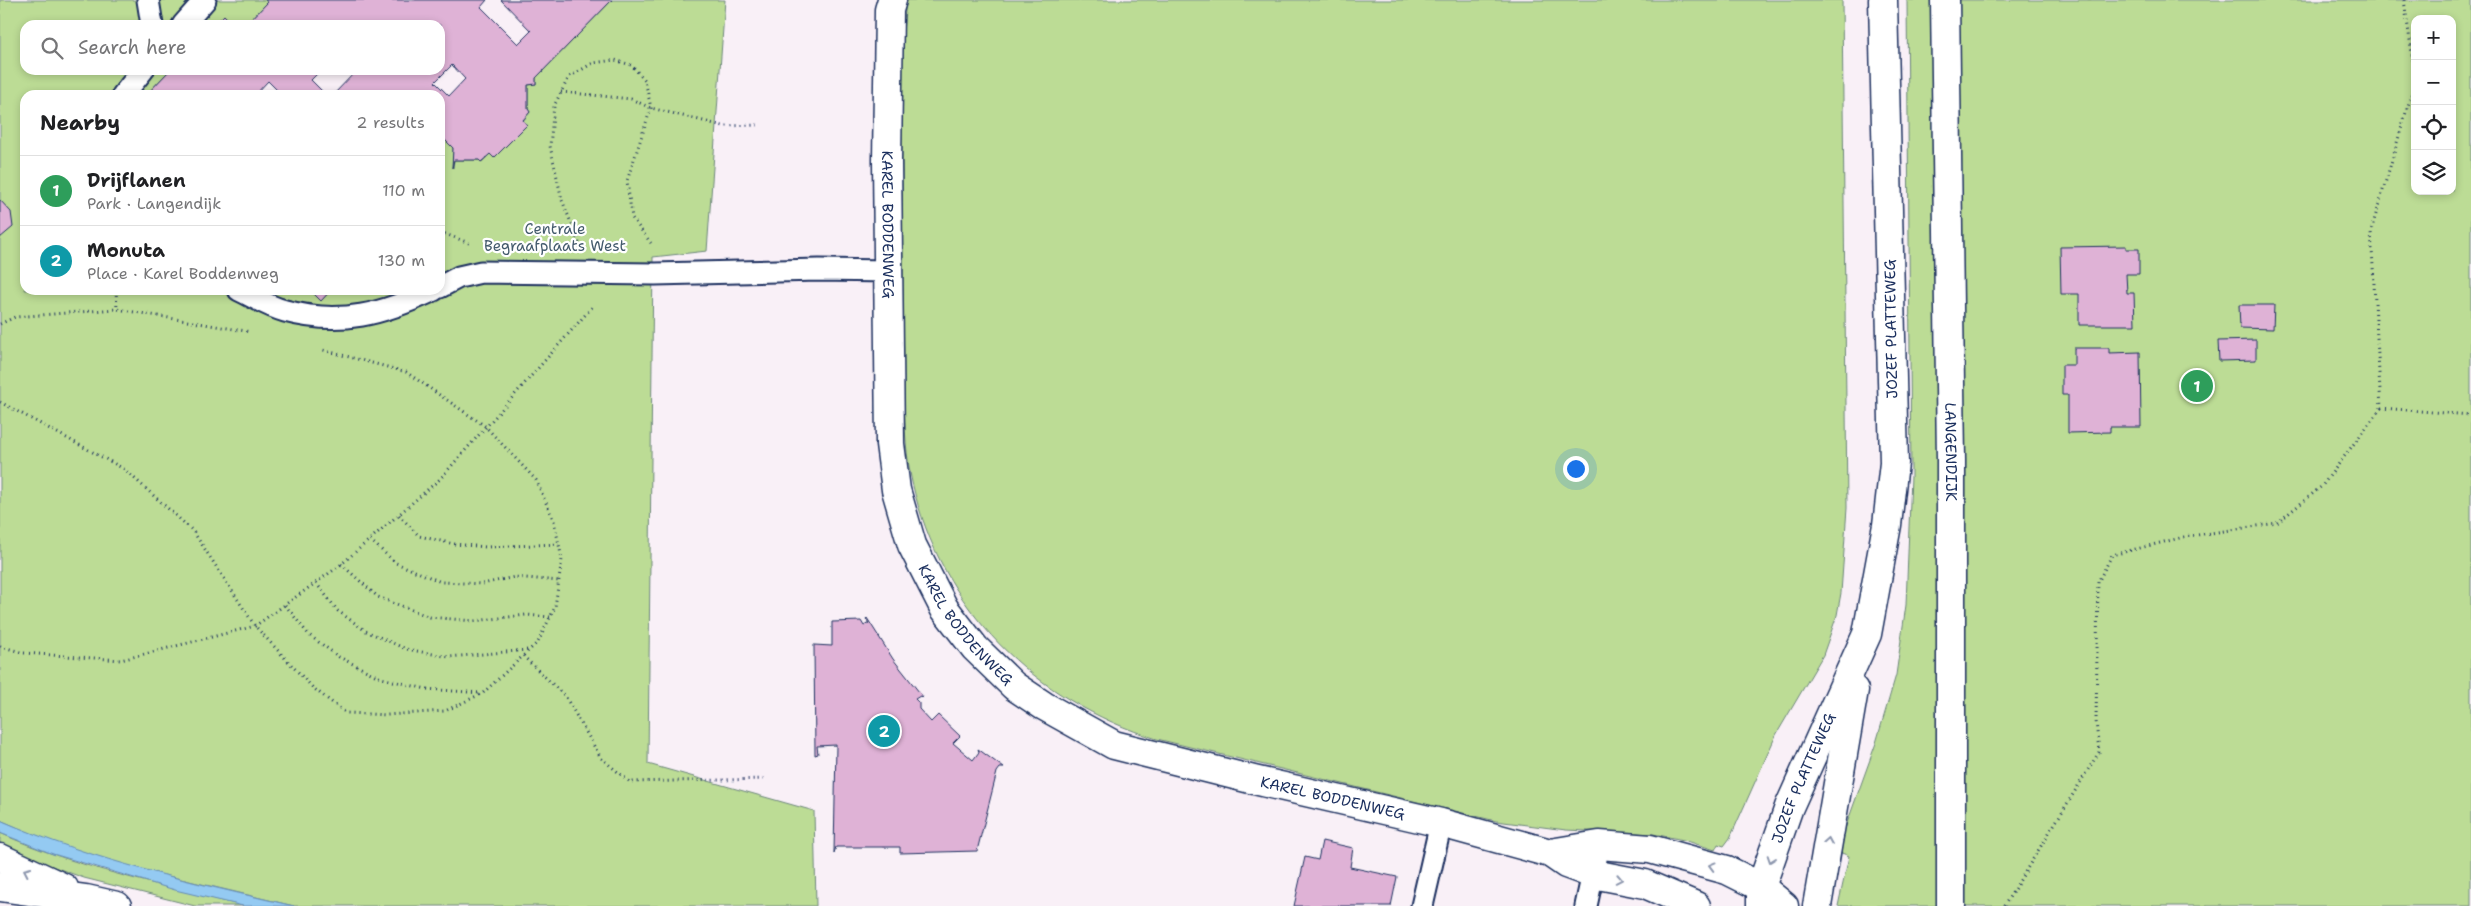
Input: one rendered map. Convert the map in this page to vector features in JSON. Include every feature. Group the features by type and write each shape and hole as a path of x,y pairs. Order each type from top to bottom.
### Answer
{"street":[{"name":"KAREL BODDENWEG","path":"892,0 889,10 887,161 890,444 896,490 912,544 944,608 975,648 1014,686 1044,706 1114,745 1254,780 1441,823 1550,852 1566,864 1592,874 1645,884 1696,906"},
{"name":"JOZEF PLATTEWEG","path":"1761,896 1789,807 1860,654 1867,634 1886,534 1894,463 1883,0"},
{"name":"LANGENDIJK","path":"1945,0 1951,460 1951,906"},
{"name":"JOZEF PLATTEWEG","path":"1817,906 1860,654"},
{"name":"KAREL BODDENWEG","path":"1550,852 1599,844 1650,849 1727,870 1761,896 1784,906"},
{"path":"0,858 86,898"},
{"path":"0,887 86,898 117,906"}],"lane":[{"path":"148,0 151,20"},
{"path":"188,20 206,0"},
{"path":"127,90 139,75"},
{"path":"445,284 459,277 481,272 684,274 819,270 888,271"},
{"path":"250,295 284,311 323,317 355,318 396,306 422,295"},
{"path":"1422,906 1441,823"},
{"path":"1586,906 1599,844"}],"path":[{"path":"2404,0 2413,60"},
{"path":"592,273 562,200 550,146 554,106 568,77 593,62 615,60 631,65 645,80 651,108 626,182 632,218 653,246 684,274"},
{"path":"561,92 631,99 651,108 723,126 760,125"},
{"path":"2004,906 2099,752 2096,721 2098,582 2112,555 2184,537 2277,523 2322,486 2381,408 2371,231 2411,96"},
{"path":"0,646 24,653 121,660 255,626 341,564 440,479 619,274"},
{"path":"116,295 117,309"},
{"path":"0,324 15,318 117,309 255,333"},
{"path":"0,402 124,469 193,531 255,626 313,688 346,713 386,715 445,711 483,693 538,642 555,607 562,559 554,520 536,480 485,426 406,372 321,350"},
{"path":"2381,408 2471,415"},
{"path":"399,515 419,536 454,544 486,547 559,544"},
{"path":"370,540 396,563 441,582 482,584 515,577 559,581"},
{"path":"341,564 378,597 430,617 474,621 526,615 550,617"},
{"path":"316,583 338,611 366,631 406,649 449,657 529,650"},
{"path":"285,605 309,635 339,657 381,678 426,689 483,693"},
{"path":"523,656 565,696 601,758 630,782 766,779"}],"green space":[{"name":"Centrale Begraafplaats West","path":"0,0 265,0 268,2 251,20 20,20 20,75 165,75 151,90 20,90 20,295 315,295 321,301 326,295 445,295 445,140 453,148 453,168 454,160 479,160 482,162 490,154 494,158 530,112 528,109 528,85 536,84 536,78 612,0 725,0 707,251 653,257 648,764 814,811 816,906 294,906 122,865 44,839 0,820"},
{"path":"906,0 1842,0 1847,508 1841,593 1837,615 1823,655 1776,735 1730,838 1724,846 1718,844 1715,850 1684,840 1653,834 1566,830 1496,821 1157,739 1112,722 1071,701 1033,674 999,644 970,609 945,570 926,528 908,462 904,403 901,54"},
{"path":"1907,0 2471,0 2471,906 1838,906 1849,856 1837,851 1876,743 1896,675 1906,605 1911,476"},
{"path":"0,833 89,866 243,906 195,906 84,878 0,847"}],"water":[{"path":"0,820 72,848 145,870 294,906 243,906 175,890 53,854 0,833"}],"building":[{"path":"265,0 487,0 481,7 518,44 531,31 501,0 612,0 536,78 536,84 528,85 528,109 530,112 523,120 527,125 494,158 490,154 481,162 479,160 454,160 452,168 453,148 445,140 445,92 449,96 465,79 452,65 445,72 445,20 251,20 268,2"},
{"path":"224,15 229,20 219,20"},
{"path":"165,75 316,75 311,80 321,90 277,90 268,81 260,90 151,90"},
{"path":"352,75 442,75 435,82 443,90 338,90"},
{"path":"0,200 11,212 13,227 0,238"},
{"path":"2126,246 2126,249 2139,249 2139,274 2126,274 2127,293 2134,293 2135,325 2079,325 2079,294 2061,294 2060,247"},
{"path":"315,295 326,295 321,301"},
{"path":"2239,305 2274,305 2273,329 2240,328"},
{"path":"2256,340 2256,360 2219,361 2218,341"},
{"path":"2074,348 2109,348 2109,353 2140,352 2141,427 2110,427 2110,432 2068,433 2068,395 2062,395 2062,365 2074,365"},
{"path":"867,618 893,659 923,697 920,696 915,699 919,703 919,709 931,722 938,715 960,736 953,743 973,760 979,752 978,749 1004,768 1000,768 997,772 977,851 900,853 900,847 836,847 834,853 836,745 817,746 818,754 815,755 814,645 832,646 832,622 861,621 864,626 869,623"},
{"path":"1322,841 1353,848 1350,867 1397,877 1391,906 1294,906 1305,857 1318,860"}],"place":[{"name":"Drijflanen","path":"2197,386"},
{"name":"Monuta","path":"884,731"}]}
